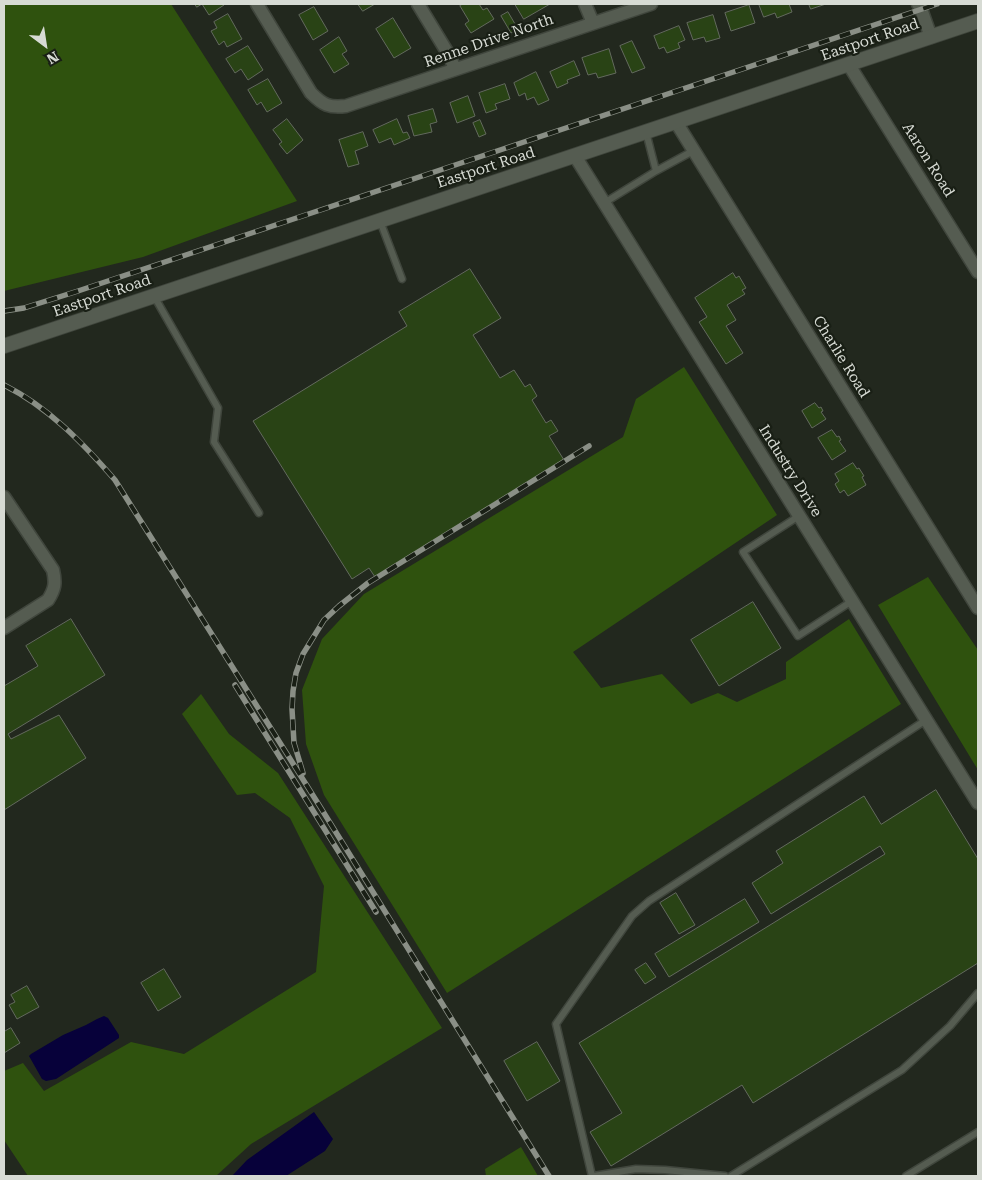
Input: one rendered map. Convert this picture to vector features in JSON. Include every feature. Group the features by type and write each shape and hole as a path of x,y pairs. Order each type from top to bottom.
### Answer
{"street":[{"name":"Renne Drive North","path":"257,4 311,93 328,106 337,107 346,106 651,4"},
{"path":"418,4 449,55 454,70"},
{"path":"586,4 593,23"},
{"path":"918,4 930,37"},
{"name":"Eastport Road","path":"4,346 978,21"},
{"name":"Aaron Road","path":"849,65 978,272"},
{"name":"Charlie Road","path":"676,122 978,608"},
{"name":"Industry Drive","path":"575,156 978,803"},
{"path":"4,497 53,570 56,580 48,600 4,628"}],"lane":[{"path":"646,132 656,171"},
{"path":"604,203 693,151"},
{"path":"380,221 402,279"},
{"path":"154,296 218,408 214,442 259,513"},
{"path":"799,516 743,552 798,636 852,601"},
{"path":"725,1176 636,1169 593,1176 556,1024 632,916 649,901 926,720"},
{"path":"731,1176 902,1070 950,1026 978,993"},
{"path":"906,1176 978,1132"}],"green space":[{"path":"4,4 171,4 297,201 143,257 4,291"},
{"path":"684,367 777,515 573,652 601,688 662,674 691,704 718,693 737,702 786,679 786,662 849,619 901,704 447,993 324,795 306,744 302,690 322,639 364,594 623,437 636,399"},
{"path":"928,577 978,650 978,770 878,605"},
{"path":"201,694 229,734 278,773 442,1028 251,1144 216,1176 28,1176 4,1140 4,1071 23,1063 44,1091 131,1042 184,1054 316,972 324,886 290,818 255,793 237,795 182,714"},
{"path":"521,1147 538,1176 486,1176 485,1169"}],"shaded area":[{"path":"104,1016 108,1018 119,1038 56,1079 46,1081 42,1079 29,1056 63,1035"},
{"path":"314,1112 333,1139 325,1151 286,1176 232,1176 247,1160"}],"building":[{"path":"202,4 223,4 224,5 209,15"},
{"path":"358,4 375,4 363,11"},
{"path":"463,4 479,4 483,10 487,8 494,19 471,33 465,24 469,21 460,6"},
{"path":"515,4 550,4 524,19"},
{"path":"759,4 789,4 792,12 777,18 775,13 764,17"},
{"path":"809,4 826,4 811,9"},
{"path":"749,5 755,23 731,31 725,13"},
{"path":"314,7 328,31 313,40 299,15"},
{"path":"508,12 518,29 511,33 501,16"},
{"path":"228,14 242,39 227,47 224,41 219,45 211,31 217,28 214,22"},
{"path":"713,15 720,38 706,42 704,37 693,40 687,23"},
{"path":"393,18 411,48 394,58 376,29"},
{"path":"679,26 685,40 678,43 680,48 667,53 664,47 659,49 654,36"},
{"path":"339,37 347,51 342,54 349,64 334,73 320,50"},
{"path":"632,41 645,68 632,73 620,46"},
{"path":"248,46 263,70 248,80 241,69 235,73 226,59"},
{"path":"609,49 616,73 598,78 596,73 588,75 582,58"},
{"path":"574,61 580,75 567,80 568,83 557,88 550,72"},
{"path":"536,72 549,100 538,105 534,97 527,100 525,93 519,96 514,83"},
{"path":"268,79 282,103 267,112 261,102 257,105 248,90"},
{"path":"505,84 510,99 495,104 497,109 486,113 479,93"},
{"path":"468,96 475,116 457,123 450,103"},
{"path":"433,109 437,122 430,124 432,132 414,136 408,116"},
{"path":"287,119 303,140 287,154 279,144 282,142 273,130"},
{"path":"397,119 403,133 407,132 410,138 394,145 391,138 379,143 373,130"},
{"path":"480,120 486,134 479,137 473,123"},
{"path":"363,132 368,146 355,151 359,164 348,167 339,140"},
{"path":"470,269 501,318 473,335 500,378 514,370 525,387 530,384 537,396 532,400 546,423 551,420 558,431 549,436 564,460 375,577 369,568 352,579 253,421 407,326 399,312"},
{"path":"733,273 736,278 739,276 746,288 742,290 745,294 727,305 736,320 726,326 743,353 726,364 699,322 707,317 695,298"},
{"path":"815,403 819,408 821,407 823,411 821,412 826,419 812,428 802,411"},
{"path":"832,430 837,437 839,436 841,440 839,441 846,451 832,460 818,438"},
{"path":"853,463 864,476 862,477 866,485 848,496 844,490 840,493 835,484 839,481 835,474"},
{"path":"753,602 781,648 719,686 691,640"},
{"path":"71,619 105,675 8,734 11,739 59,715 86,758 4,810 4,686 38,666 26,646"},
{"path":"936,790 978,859 978,963 753,1103 742,1085 611,1166 590,1132 622,1113 579,1043 885,854 880,846 771,914 752,883 783,863 776,851 864,796 881,824"},
{"path":"676,893 695,925 679,934 660,903"},
{"path":"745,899 759,922 669,977 655,954"},
{"path":"646,963 656,977 645,984 635,970"},
{"path":"164,969 181,997 158,1011 141,983"},
{"path":"27,986 39,1007 17,1019 9,1005 15,1002 11,995"},
{"path":"11,1028 20,1043 4,1053 4,1032"},
{"path":"537,1042 560,1081 527,1101 504,1061"}],"railway":[{"path":"4,311 24,308 78,291 937,4"},
{"path":"4,385 50,415 90,452 115,480 549,1176"},
{"path":"303,773 294,743 293,691 296,673 303,654 324,620 368,583 589,446"},
{"path":"235,685 376,912"}]}
